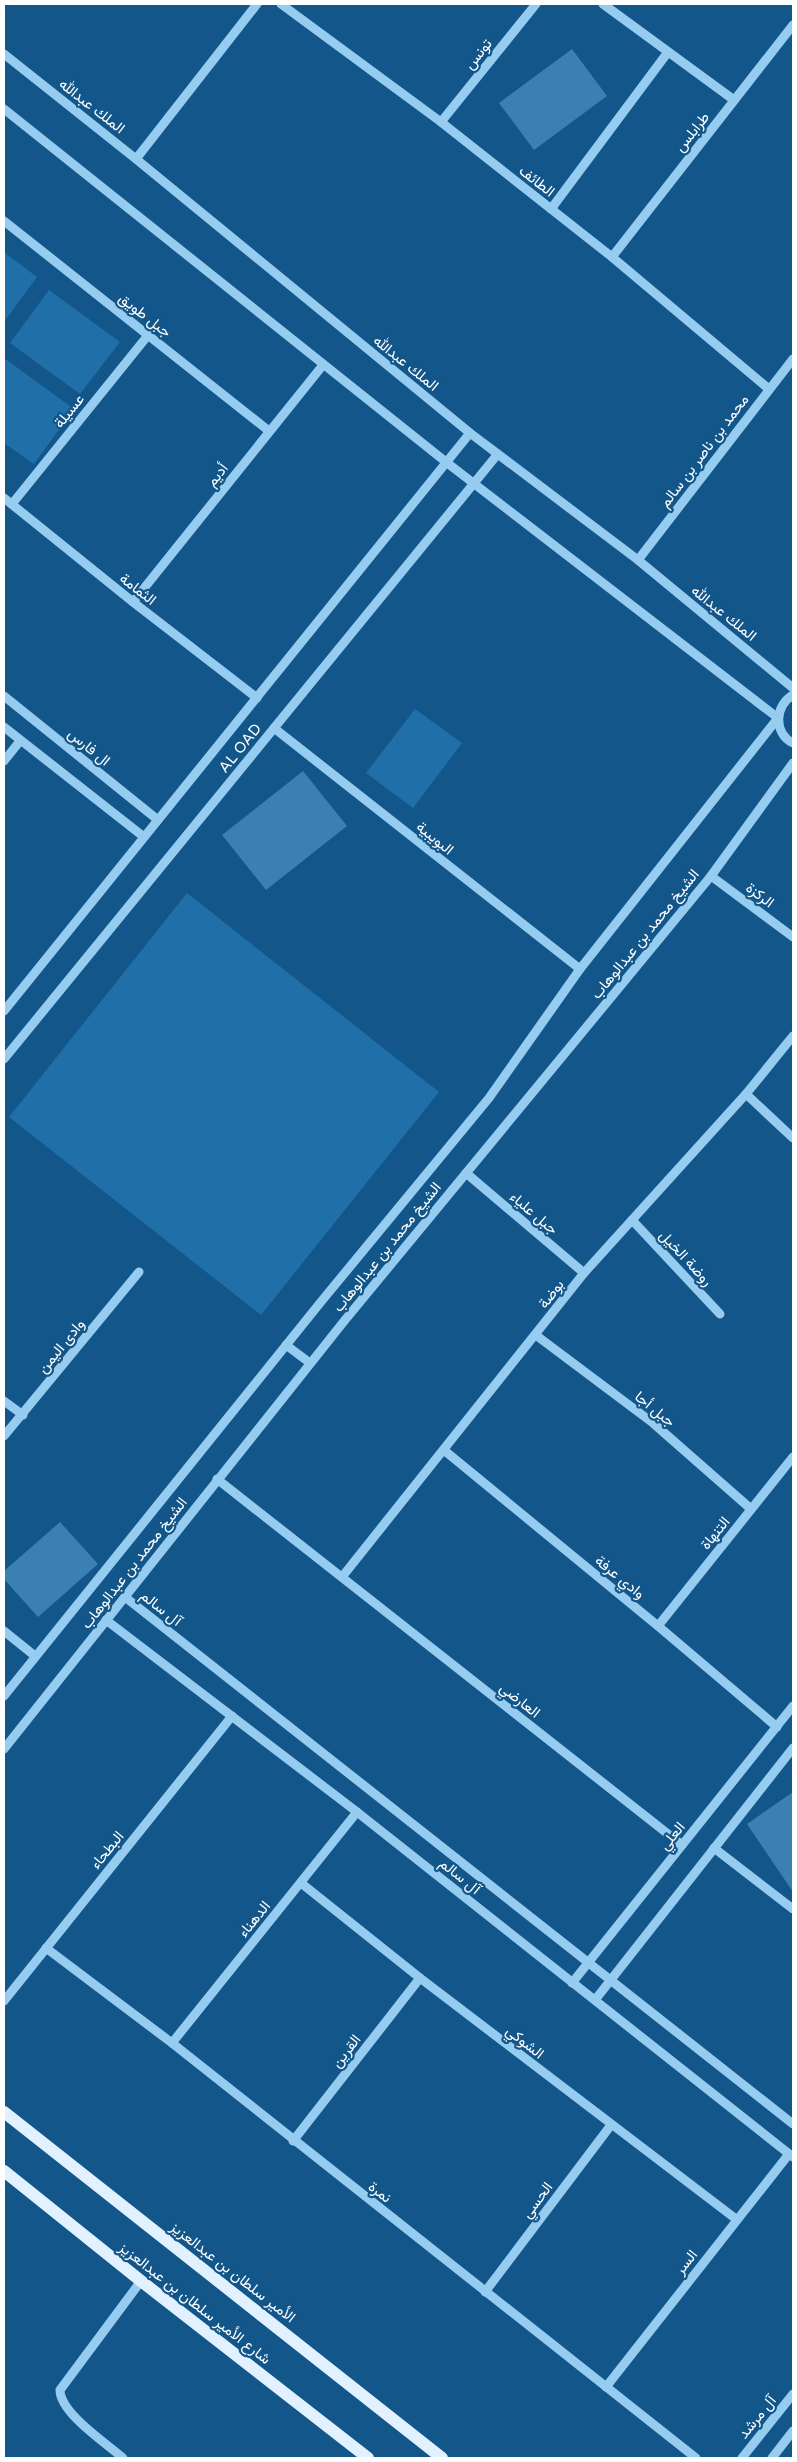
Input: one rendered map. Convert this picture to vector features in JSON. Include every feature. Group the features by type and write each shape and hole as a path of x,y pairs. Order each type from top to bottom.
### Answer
{"main road":[{"name":"الأمير سلطان بن عبدالعزيز","path":"4,2112 442,2458"},
{"name":"شارع الأمير سلطان بن عبدالعزيز","path":"4,2171 141,2281 368,2458"}],"street":[{"path":"136,159 257,4"},
{"name":"الطائف","path":"281,4 441,122 612,257 769,389"},
{"name":"تونس","path":"441,122 536,4"},
{"path":"603,4 734,100"},
{"name":"طرابلس","path":"612,257 793,25"},
{"path":"551,209 668,52"},
{"name":"الملك عبدالله","path":"4,54 136,159 497,455 638,560 793,688"},
{"path":"4,109 446,462 778,718 783,735 793,742"},
{"name":"جبل طويق","path":"4,221 269,431"},
{"name":"عسيلة","path":"12,504 149,334"},
{"name":"محمد بن ناصر بن سالم","path":"638,560 793,359"},
{"name":"أديم","path":"132,602 323,365"},
{"name":"AL OAD","path":"4,1011 470,433"},
{"name":"AL OAD","path":"4,1059 497,455"},
{"name":"الثمامة","path":"4,498 132,602 257,698"},
{"name":"الشيخ محمد بن عبدالوهاب","path":"4,1696 286,1345 489,1098 580,969 778,718 784,702 793,695"},
{"name":"ال فارس","path":"4,696 158,820"},
{"path":"4,727 144,837"},
{"name":"البويبية","path":"274,728 580,969"},
{"path":"4,761 20,741"},
{"name":"الشيخ محمد بن عبدالوهاب","path":"4,1749 310,1363 711,876 793,763"},
{"name":"الركزة","path":"711,876 793,937"},
{"name":"بوضة","path":"342,1577 537,1336 584,1273 746,1094 793,1036"},
{"path":"746,1094 793,1138"},
{"name":"جبل علياء","path":"466,1173 584,1273"},
{"name":"روضة الخيل","path":"632,1220 720,1314"},
{"name":"وادى اليمن","path":"4,1436 139,1272"},
{"name":"جبل أجا","path":"537,1336 653,1423 751,1510"},
{"path":"286,1345 310,1363"},
{"path":"4,1401 23,1415"},
{"name":"وادي عرفة","path":"445,1451 658,1626 777,1727"},
{"name":"التنهاة","path":"658,1626 793,1457"},
{"name":"العارضي","path":"217,1479 682,1845"},
{"name":"آل سالم","path":"125,1597 793,2124"},
{"name":"آل سالم","path":"106,1620 358,1812 791,2156"},
{"path":"4,1631 35,1656"},
{"name":"العلي","path":"572,1983 793,1706"},
{"name":"البطحاء","path":"4,2001 232,1716"},
{"path":"595,2000 612,1981 793,1748"},
{"name":"الدهناء","path":"172,2043 358,1812"},
{"path":"714,1848 793,1909"},
{"name":"الشوكي","path":"301,1882 420,1978 736,2219"},
{"name":"نمرة","path":"46,1948 172,2043 293,2141 696,2458"},
{"name":"القرين","path":"293,2141 420,1978"},
{"name":"الحسي","path":"485,2292 611,2125"},
{"name":"السر","path":"606,2387 736,2219 791,2156"},
{"path":"123,2458 66,2409 60,2398 60,2390 141,2281"},
{"name":"آل مرشد","path":"742,2458 793,2394"},
{"path":"772,2458 793,2431"}],"shaded area":[{"path":"4,252 37,277 4,322"},
{"path":"49,290 120,342 80,394 10,343"},
{"path":"4,358 74,409 34,464 4,443"},
{"path":"415,709 462,743 413,808 366,773"},
{"path":"187,893 439,1092 261,1315 9,1117"}],"building":[{"path":"572,49 607,96 534,150 499,103"},
{"path":"303,771 347,826 266,890 222,835"},
{"path":"60,1522 98,1564 38,1617 4,1579 4,1571"},
{"path":"793,1792 793,1892 747,1824"}]}
